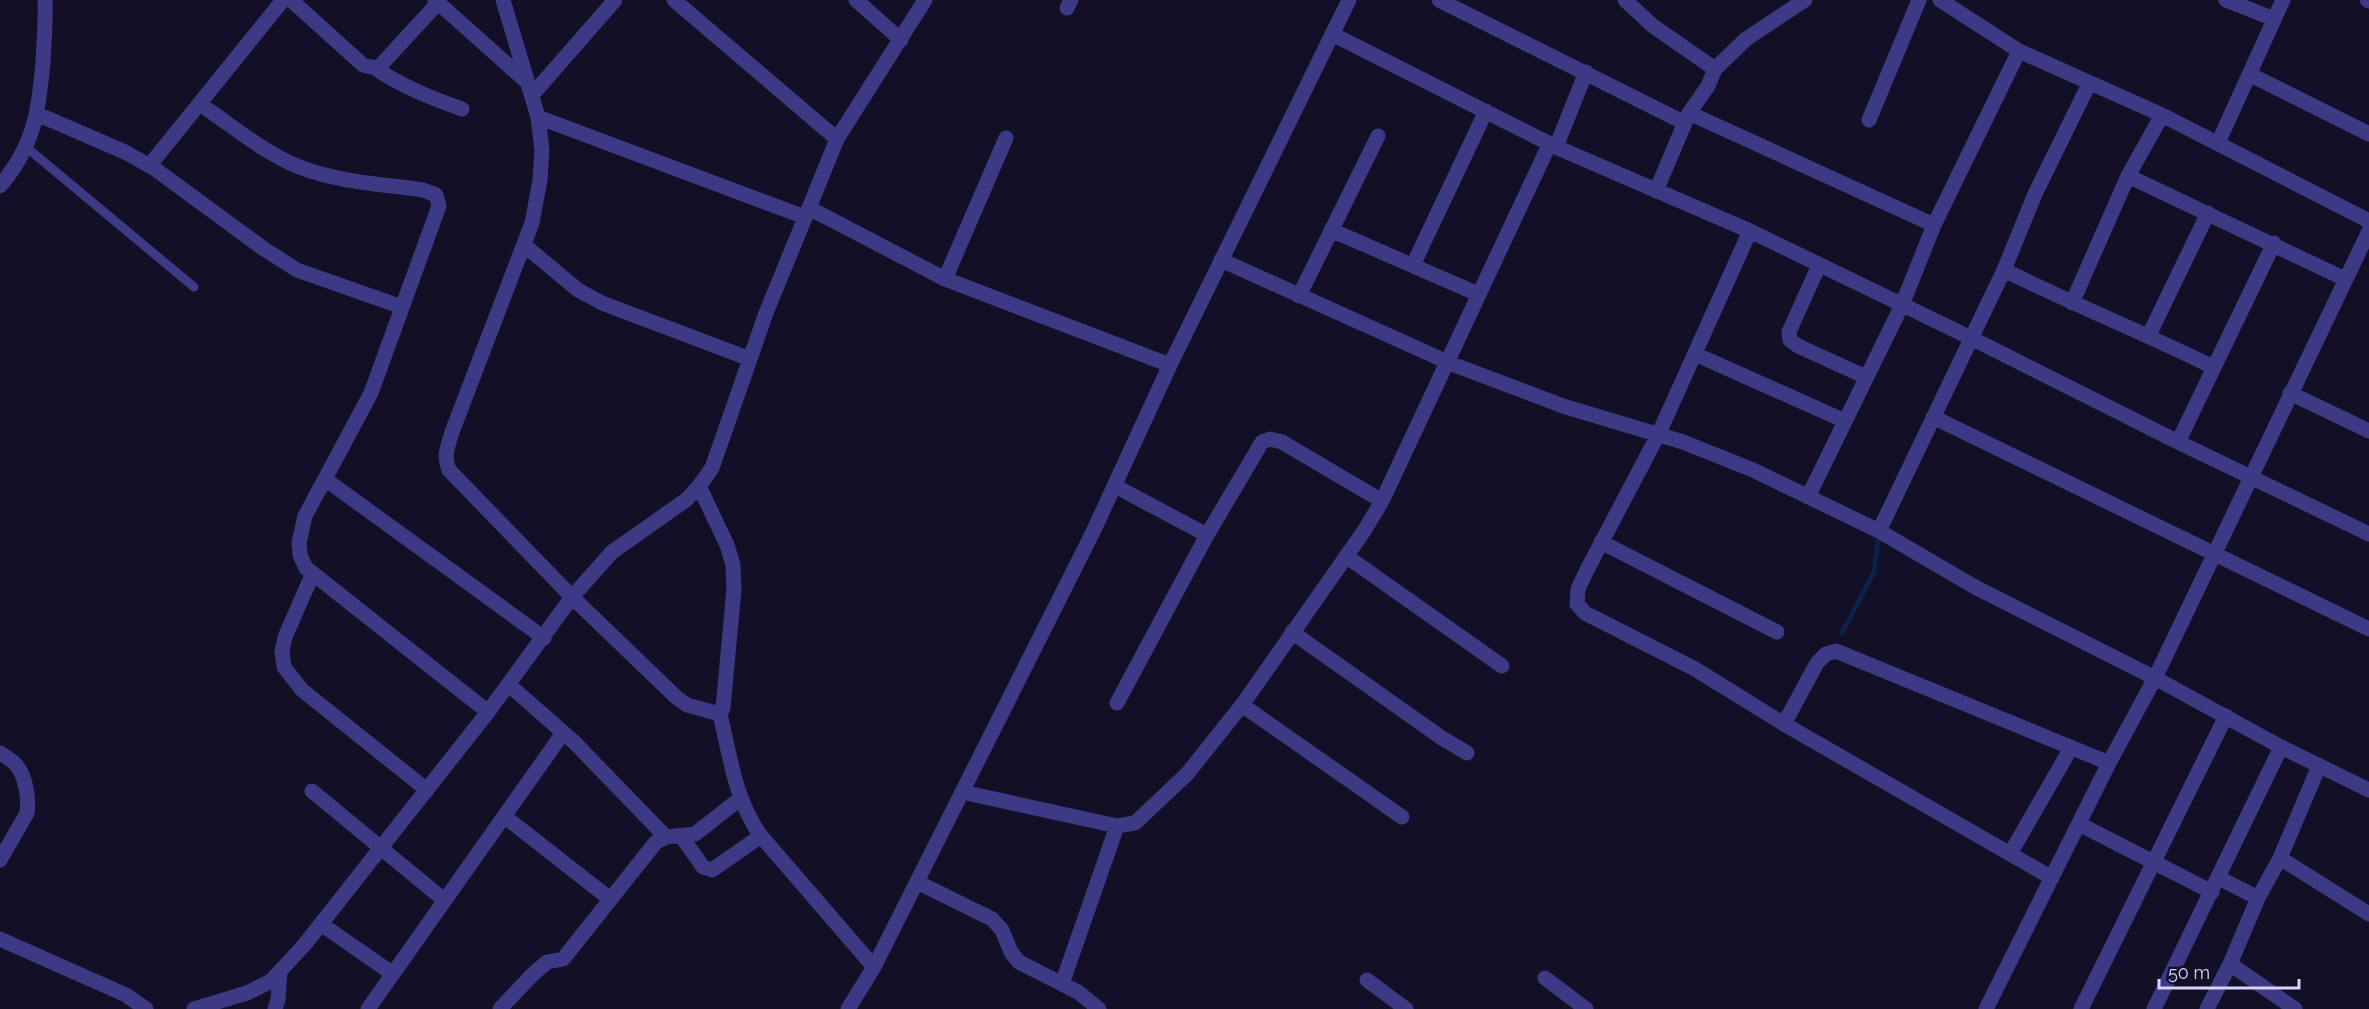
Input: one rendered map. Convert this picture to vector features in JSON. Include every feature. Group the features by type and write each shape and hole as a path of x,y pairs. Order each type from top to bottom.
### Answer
{"street":[{"path":"0,186 26,147 37,114 45,29 45,0"},
{"path":"150,166 283,0"},
{"path":"291,0 363,65 375,68 399,85 462,109"},
{"path":"503,0 538,117 542,150 540,180 532,223 452,432 446,462 449,470 572,597 687,705 720,714"},
{"path":"530,89 615,0"},
{"path":"674,0 837,140"},
{"path":"856,0 901,40"},
{"path":"194,1009 247,993 271,981 321,924 427,790 544,638 572,597 612,552 686,500 699,486 712,468 766,313 837,140 925,0"},
{"path":"848,1009 874,967 1115,486 1170,365 1349,0"},
{"path":"1439,0 1586,72 1687,118 1934,225"},
{"path":"1625,0 1653,26 1715,69"},
{"path":"1656,191 1687,118 1708,86 1715,69 1746,39 1805,0"},
{"path":"1869,120 1919,0"},
{"path":"1940,0 2019,51 2088,84 2162,115 2369,222"},
{"path":"2226,0 2274,19"},
{"path":"2218,143 2283,0"},
{"path":"375,68 380,66 437,1 530,89"},
{"path":"1332,34 1553,145 1750,231 1971,338 2250,478 2369,534"},
{"path":"1808,497 1902,305 1934,225 2019,51"},
{"path":"962,792 1117,826 1135,824 1187,774 1242,705 1382,501 1446,361 1553,145 1586,72"},
{"path":"2249,74 2369,134"},
{"path":"1879,531 2004,270 2035,194 2088,84"},
{"path":"201,104 267,150 296,166 327,177 423,190 436,195 439,206 371,393 305,516 299,543 300,555 306,568 488,712"},
{"path":"1413,265 1486,111"},
{"path":"37,114 125,152 150,166 297,270 402,307"},
{"path":"2072,303 2128,176 2162,115"},
{"path":"538,117 807,212 945,279 1170,365"},
{"path":"1299,296 1378,136"},
{"path":"945,279 1006,138"},
{"path":"2128,176 2274,243 2345,279"},
{"path":"2149,335 2208,213"},
{"path":"1331,230 1478,294"},
{"path":"1750,231 1659,433 1578,589 1578,604 1585,613 1695,669 1784,724 2052,878"},
{"path":"1986,1009 2109,763 2155,678 2369,231"},
{"path":"2178,442 2212,367 2274,243"},
{"path":"524,245 578,290 602,303 750,359"},
{"path":"1221,260 1446,361 1563,406 1659,433 1753,470 1879,531 1975,586 2155,678 2281,747 2369,790"},
{"path":"1819,265 1789,332 1790,340 1798,346 1866,377"},
{"path":"2004,270 2072,303 2149,335 2212,367"},
{"path":"1695,354 1845,421"},
{"path":"2290,393 2367,426"},
{"path":"1933,417 2369,628"},
{"path":"1117,703 1207,535 1262,442 1270,439 1282,442 1382,501"},
{"path":"325,478 544,638"},
{"path":"699,486 727,545 733,565 734,589 723,708 720,714 748,818 760,836 874,967"},
{"path":"1115,486 1207,535"},
{"path":"1601,542 1778,632"},
{"path":"1346,556 1502,666"},
{"path":"313,573 285,637 282,652 284,667 302,690 427,790"},
{"path":"1292,632 1442,738 1467,753"},
{"path":"1784,724 1817,663 1826,654 1836,651 2109,763"},
{"path":"508,685 563,733 703,867 712,870 760,836"},
{"path":"1242,705 1402,817"},
{"path":"2081,1009 2226,716"},
{"path":"368,1009 563,733"},
{"path":"2010,854 2071,747"},
{"path":"2154,1009 2281,747"},
{"path":"0,753 17,765 26,787 28,805 27,813 0,860"},
{"path":"2206,1009 2230,964 2258,898 2280,858 2319,766"},
{"path":"312,791 444,900"},
{"path":"500,1009 533,974 548,962 563,959 656,842 695,834 741,798"},
{"path":"504,816 610,899"},
{"path":"2079,824 2212,892"},
{"path":"1062,984 1117,826"},
{"path":"2280,858 2369,914"},
{"path":"2219,878 2258,898"},
{"path":"917,882 992,919 1002,930 1011,952 1019,962 1078,992 1099,1009"},
{"path":"321,924 393,974"},
{"path":"0,939 126,994 146,1009"},
{"path":"2230,964 2295,1009"},
{"path":"275,1009 278,1000 280,971"},
{"path":"1545,978 1586,1009"},
{"path":"1367,980 1406,1009"}],"lane":[{"path":"26,147 194,286"}],"waterway":[{"path":"1842,633 1874,572 1879,533"}]}
